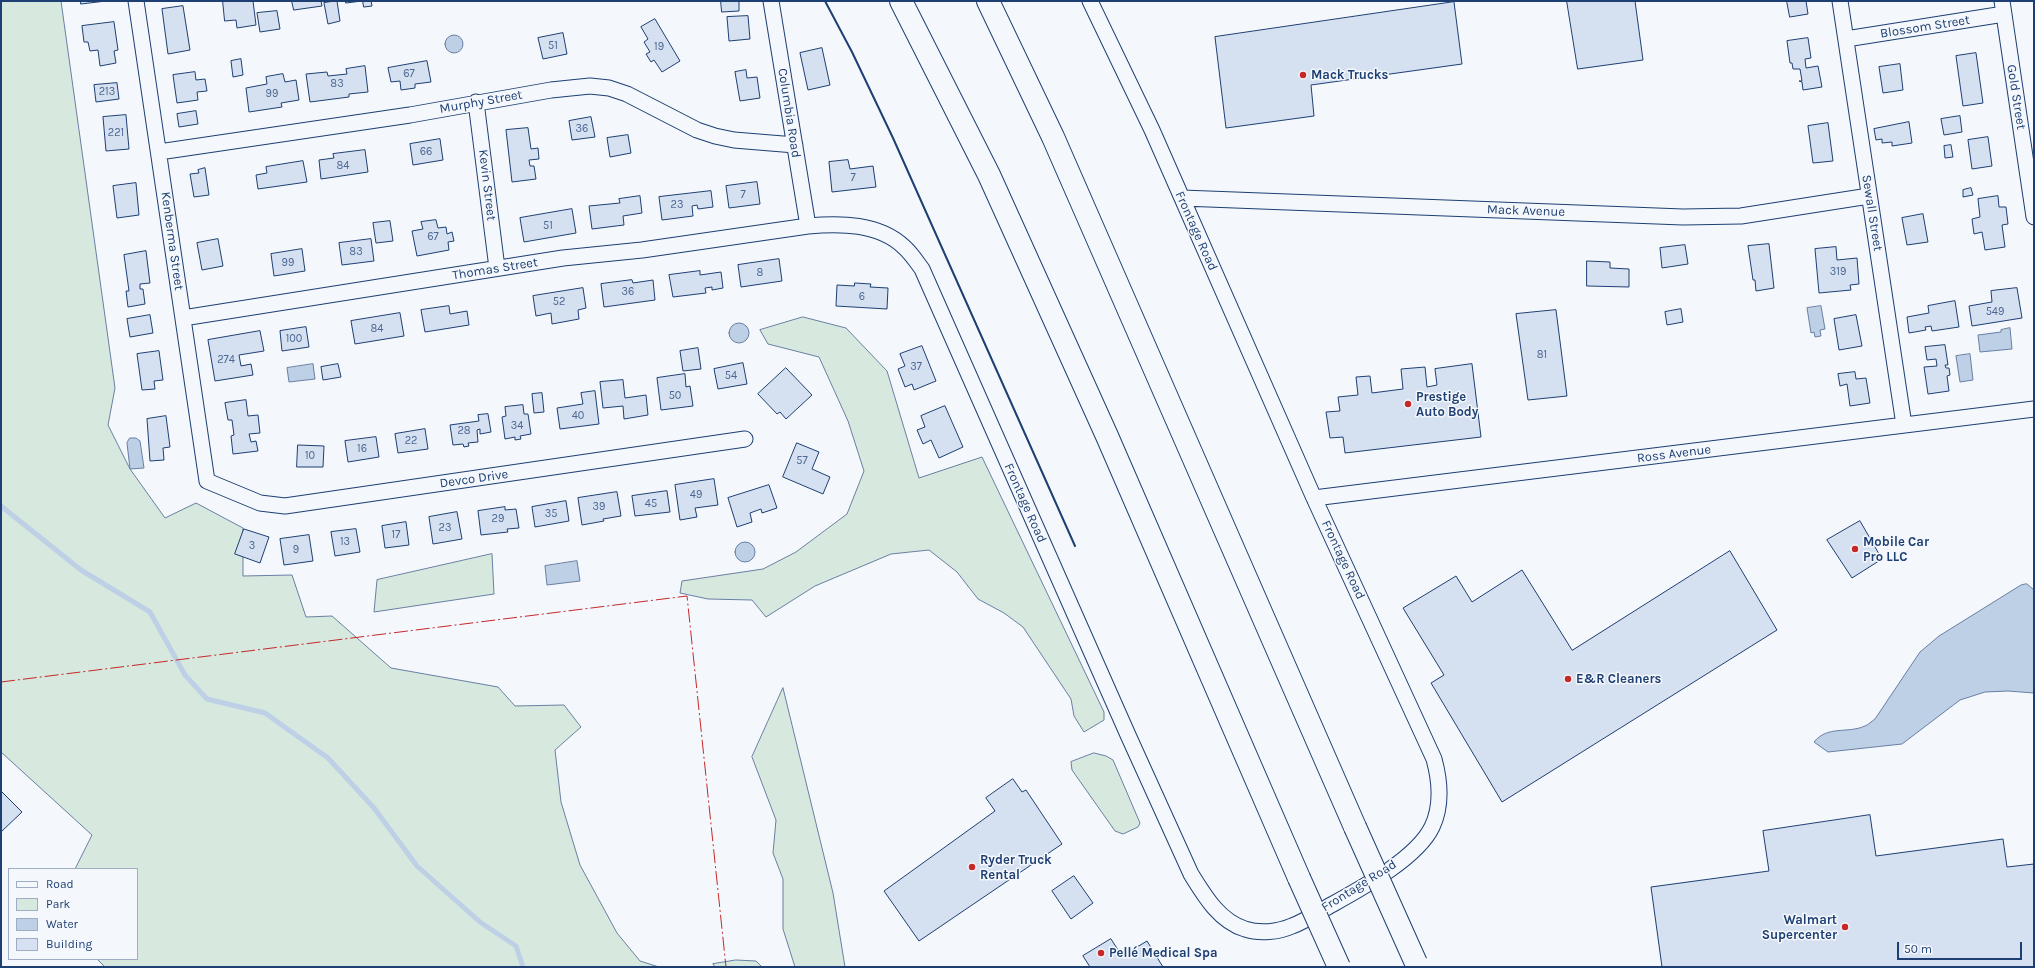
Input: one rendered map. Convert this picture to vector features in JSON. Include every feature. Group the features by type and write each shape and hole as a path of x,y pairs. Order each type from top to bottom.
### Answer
{"highway":[{"path":"896,1 906,10 993,182 1107,436 1339,967"},
{"path":"988,1 1053,137 1355,827 1417,965"}],"street":[{"name":"Kenberma Street","path":"136,1 207,481"},
{"name":"Columbia Road","path":"771,1 808,226"},
{"name":"Frontage Road","path":"808,226 842,224 876,231 904,246 922,268 1191,874 1202,892 1222,916 1236,926 1254,931 1281,930 1293,926 1367,885 1402,860 1425,838 1437,814 1439,785 1434,759 1314,498 1152,130 1090,1"},
{"name":"Sewall Street","path":"1840,1 1904,425"},
{"name":"Blossom Street","path":"1846,39 2003,8"},
{"name":"Gold Street","path":"2003,8 2034,217"},
{"name":"Murphy Street","path":"159,152 410,115 476,102 570,87 590,86 609,88 627,94 680,122 703,132 734,140 794,145"},
{"name":"Kevin Street","path":"476,102 497,268"},
{"name":"Mack Avenue","path":"1182,198 1683,217 1741,216 1869,196"},
{"name":"Thomas Street","path":"183,318 563,258 642,250 808,226"},
{"name":"Ross Avenue","path":"1314,498 2034,409"},
{"name":"Devco Drive","path":"207,481 260,503 285,506 745,439"}],"green space":[{"path":"1,1 61,1 115,388 108,425 130,469 165,518 196,503 243,528 243,576 292,575 306,617 332,616 391,668 498,687 515,706 564,705 581,727 555,750 561,802 580,865 617,933 640,961 659,967 105,967 98,960 138,960 138,868 76,868 92,835 1,752"},
{"path":"803,317 846,328 887,371 919,478 982,457 1104,712 1104,720 1084,732 1074,716 1071,699 1023,627 1004,613 978,599 957,572 929,550 891,554 815,586 766,617 752,600 708,599 680,593 682,581 763,569 796,552 847,514 864,471 848,421 819,357 768,344 760,330"},
{"path":"492,554 494,594 374,612 377,580"},
{"path":"783,688 833,893 845,967 795,967 783,929 783,879 773,853 776,820 752,757"},
{"path":"1094,753 1106,756 1113,760 1140,823 1138,827 1123,834 1115,831 1072,770 1071,762"},
{"path":"736,960 756,961 762,967 715,967 713,964"}],"water":[{"path":"450,35 458,35 463,40 461,51 458,53 450,53 445,48 445,40"},
{"path":"1821,306 1825,329 1820,330 1821,336 1815,337 1814,332 1811,333 1807,308"},
{"path":"739,323 746,326 749,333 746,340 739,343 732,340 729,333 732,326"},
{"path":"2010,328 2012,349 1980,352 1978,335 2001,332 2001,330"},
{"path":"1970,354 1973,380 1960,382 1956,356"},
{"path":"313,364 315,379 289,382 287,368"},
{"path":"130,438 136,438 140,441 144,468 130,469 127,443"},
{"path":"745,542 752,545 755,552 752,559 745,562 738,559 735,552 738,545"},
{"path":"577,561 580,581 547,585 545,566"},
{"path":"2027,584 2034,590 2034,693 2008,691 1985,692 1960,700 1902,744 1828,752 1814,742 1825,733 1858,728 1869,724 1875,719 1920,652 1939,636 2021,585"}],"building":[{"path":"81,1 106,1 81,4"},
{"path":"223,1 253,1 256,25 237,28 236,20 225,21"},
{"path":"292,1 321,1 322,6 294,10"},
{"path":"337,1 340,21 328,24 324,3"},
{"path":"346,1 362,1 346,3"},
{"path":"363,1 371,1 372,6 364,7"},
{"path":"721,1 739,1 739,11 722,12"},
{"path":"1567,1 1635,1 1643,60 1578,69"},
{"path":"1787,1 1806,1 1808,14 1790,17"},
{"name":"Mack Trucks","path":"1454,2 1462,64 1311,85 1314,116 1226,128 1215,37"},
{"path":"183,6 190,50 168,54 162,9"},
{"path":"277,11 280,29 260,32 257,13"},
{"path":"748,16 750,39 729,41 727,17"},
{"path":"655,19 680,61 662,72 654,60 651,62 646,54 650,52 644,42 648,39 641,27"},
{"path":"114,22 118,50 114,51 116,63 100,66 98,50 90,51 88,42 84,42 82,26"},
{"path":"563,33 567,54 543,59 538,38"},
{"path":"1808,38 1811,58 1805,59 1806,68 1818,66 1822,87 1803,90 1802,82 1799,81 1802,81 1800,69 1793,69 1792,63 1790,63 1787,41"},
{"path":"822,48 830,85 808,90 800,53"},
{"path":"1976,53 1983,103 1963,106 1956,56"},
{"path":"241,59 243,75 233,77 231,61"},
{"path":"427,61 431,82 415,84 415,88 401,90 400,81 391,82 388,68"},
{"path":"1900,64 1903,90 1883,93 1879,67"},
{"path":"365,66 368,92 349,94 349,97 310,102 306,74 327,72 328,76 347,74 346,69"},
{"path":"746,70 747,78 757,77 760,98 740,101 735,72"},
{"path":"195,72 196,80 205,79 207,91 197,92 198,100 177,103 173,75"},
{"path":"283,74 285,82 296,80 299,100 281,103 282,107 249,112 246,88 267,84 266,77"},
{"path":"117,83 119,99 96,102 94,85"},
{"path":"196,111 198,124 179,127 177,114"},
{"path":"126,115 129,149 106,151 103,117"},
{"path":"1960,116 1962,132 1944,135 1941,119"},
{"path":"591,117 595,137 572,140 569,121"},
{"path":"1909,122 1912,143 1892,146 1892,142 1882,143 1882,139 1876,140 1874,129"},
{"path":"1828,123 1833,161 1813,163 1808,126"},
{"path":"528,128 531,149 538,148 539,159 529,160 530,166 534,166 536,179 512,182 506,130"},
{"path":"628,135 631,153 610,157 607,138"},
{"path":"1988,137 1992,166 1972,169 1968,140"},
{"path":"440,139 443,160 413,165 410,144"},
{"path":"1951,145 1953,157 1945,158 1944,146"},
{"path":"365,150 368,172 321,179 319,160 334,158 333,154"},
{"path":"848,160 850,169 873,166 876,187 832,192 829,162"},
{"path":"303,161 307,182 258,189 256,175 267,173 266,167"},
{"path":"205,168 209,195 194,197 190,174 199,173 198,170"},
{"path":"757,182 760,204 729,208 726,186"},
{"path":"136,183 139,215 117,218 113,186"},
{"path":"1971,188 1973,195 1963,197 1963,190"},
{"path":"711,191 713,207 698,209 697,205 692,206 693,216 662,220 659,197"},
{"path":"640,196 642,213 623,216 624,225 592,229 589,206 620,203 619,199"},
{"path":"1998,196 1999,207 2006,207 2008,224 2002,225 2005,247 1985,250 1982,232 1974,234 1972,219 1980,217 1978,199"},
{"path":"572,209 576,233 524,242 520,218"},
{"path":"1923,214 1928,242 1907,245 1902,218"},
{"path":"436,220 438,228 446,227 447,234 452,232 454,241 448,242 449,250 417,256 412,231 423,229 421,222"},
{"path":"390,221 393,241 376,243 373,223"},
{"path":"218,239 223,266 202,270 197,243"},
{"path":"371,239 374,261 342,265 339,243"},
{"path":"1769,244 1774,288 1756,291 1748,246"},
{"path":"1685,245 1688,264 1662,268 1660,248"},
{"path":"1836,247 1837,260 1857,258 1859,284 1850,285 1851,290 1819,293 1815,249"},
{"path":"302,249 305,271 274,276 271,254"},
{"path":"146,251 150,283 140,284 140,289 143,289 145,304 128,307 126,291 129,291 124,255"},
{"path":"779,259 782,281 741,287 738,265"},
{"path":"1587,261 1610,262 1610,268 1629,269 1629,287 1587,286"},
{"path":"700,271 700,275 721,272 723,288 712,290 712,287 705,288 706,293 673,297 669,275"},
{"path":"632,280 633,283 653,280 655,300 604,307 601,284"},
{"path":"855,283 871,284 870,287 888,288 887,309 836,306 837,285 854,286"},
{"path":"583,288 586,308 578,310 579,319 552,324 551,313 536,316 533,296"},
{"path":"2017,288 2022,318 1972,326 1969,306 1992,302 1991,291"},
{"path":"1955,301 1959,327 1932,331 1931,326 1925,327 1926,330 1909,333 1907,317 1929,313 1928,306"},
{"path":"449,306 450,314 467,311 469,325 425,332 421,310"},
{"path":"1681,309 1683,322 1667,325 1665,312"},
{"path":"1556,310 1567,396 1528,400 1516,314"},
{"path":"400,313 404,336 355,344 351,321"},
{"path":"150,315 153,333 130,337 127,319"},
{"path":"1856,315 1862,346 1839,350 1834,319"},
{"path":"306,327 309,347 282,351 280,331"},
{"path":"260,331 264,351 239,355 241,366 251,364 253,375 215,381 208,340"},
{"path":"1945,345 1948,365 1945,365 1946,368 1949,368 1950,375 1947,376 1949,391 1928,394 1924,367 1937,366 1936,359 1927,360 1925,347"},
{"path":"922,346 936,381 914,390 912,384 905,387 898,369 905,366 900,354"},
{"path":"698,348 701,369 683,371 680,351"},
{"path":"159,351 163,380 154,381 155,389 142,390 137,354"},
{"path":"743,363 747,384 718,389 714,369"},
{"path":"338,364 341,377 323,380 321,367"},
{"name":"Prestige Auto Body","path":"1472,364 1481,437 1345,453 1343,437 1330,438 1326,412 1340,411 1338,397 1358,395 1356,377 1370,376 1372,393 1403,389 1401,369 1425,367 1427,387 1437,385 1435,369"},
{"path":"786,368 812,395 786,419 780,412 777,414 758,394"},
{"path":"1855,372 1856,379 1866,378 1870,403 1850,406 1847,384 1840,386 1838,374"},
{"path":"685,374 686,387 690,386 693,406 661,410 657,378"},
{"path":"623,380 625,398 646,395 648,415 624,419 623,406 603,408 600,382"},
{"path":"595,391 599,424 560,429 557,408 583,404 581,393"},
{"path":"542,393 544,412 534,413 532,394"},
{"path":"246,400 248,416 258,415 260,433 249,434 251,442 256,441 258,451 233,454 231,436 234,435 232,420 228,420 225,403"},
{"path":"523,405 524,414 528,414 531,434 520,436 521,439 515,440 515,437 505,439 502,417 506,416 505,407"},
{"path":"945,406 963,447 939,458 931,440 923,444 917,430 925,427 921,416"},
{"path":"488,414 491,432 480,434 480,429 477,430 478,442 468,443 469,446 464,447 463,444 453,445 450,425 479,421 478,415"},
{"path":"166,416 170,447 163,448 164,460 150,461 147,419"},
{"path":"425,429 428,449 398,453 395,434"},
{"path":"376,437 379,457 348,462 345,441"},
{"path":"797,443 819,452 812,469 830,477 823,494 783,477"},
{"path":"298,445 324,446 323,467 297,467"},
{"path":"714,479 718,505 695,508 697,517 680,520 675,485"},
{"path":"769,485 777,508 762,513 761,509 750,513 752,522 737,527 728,498"},
{"path":"667,491 670,512 635,516 632,496"},
{"path":"617,492 621,516 582,525 578,498"},
{"path":"566,501 569,521 535,527 532,507"},
{"path":"505,507 505,510 516,509 519,528 507,529 508,532 481,535 478,511"},
{"path":"457,512 462,539 433,544 429,517"},
{"name":"Mobile Car Pro LLC","path":"1860,521 1882,559 1852,578 1827,540"},
{"path":"406,522 409,545 385,548 382,526"},
{"path":"244,529 269,537 260,563 235,554"},
{"path":"356,529 360,552 335,556 331,532"},
{"path":"309,535 313,561 284,565 280,539"},
{"name":"E&R Cleaners","path":"1730,551 1777,630 1502,802 1431,683 1444,675 1403,608 1456,576 1472,602 1522,570 1572,650"},
{"name":"Ryder Truck Rental","path":"1013,779 1022,792 1026,790 1062,844 919,941 884,891 995,811 986,798"},
{"path":"1,791 22,812 1,832"},
{"name":"Walmart Supercenter","path":"1870,815 1876,856 2003,839 2007,867 2034,864 2034,967 1662,967 1651,887 1769,871 1763,831"},
{"path":"1074,876 1093,903 1071,919 1052,891"},
{"path":"1111,939 1122,956 1147,941 1163,967 1090,967 1083,956"}],"waterway":[{"path":"1,506 81,570 150,612 185,675 207,699 265,713 328,758 374,808 417,866 480,922 516,946 523,967"}],"wall":[{"path":"825,1 852,52 893,138 1075,546"}],"power":[{"path":"1,682 687,596 726,967"}],"place":[{"name":"Mack Trucks","path":"1303,75"},
{"name":"Prestige Auto Body","path":"1408,404"},
{"name":"Mobile Car Pro LLC","path":"1855,549"},
{"name":"E&R Cleaners","path":"1568,679"},
{"name":"Ryder Truck Rental","path":"972,867"},
{"name":"Walmart Supercenter","path":"1845,927"},
{"name":"Pellé Medical Spa","path":"1101,953"}]}
